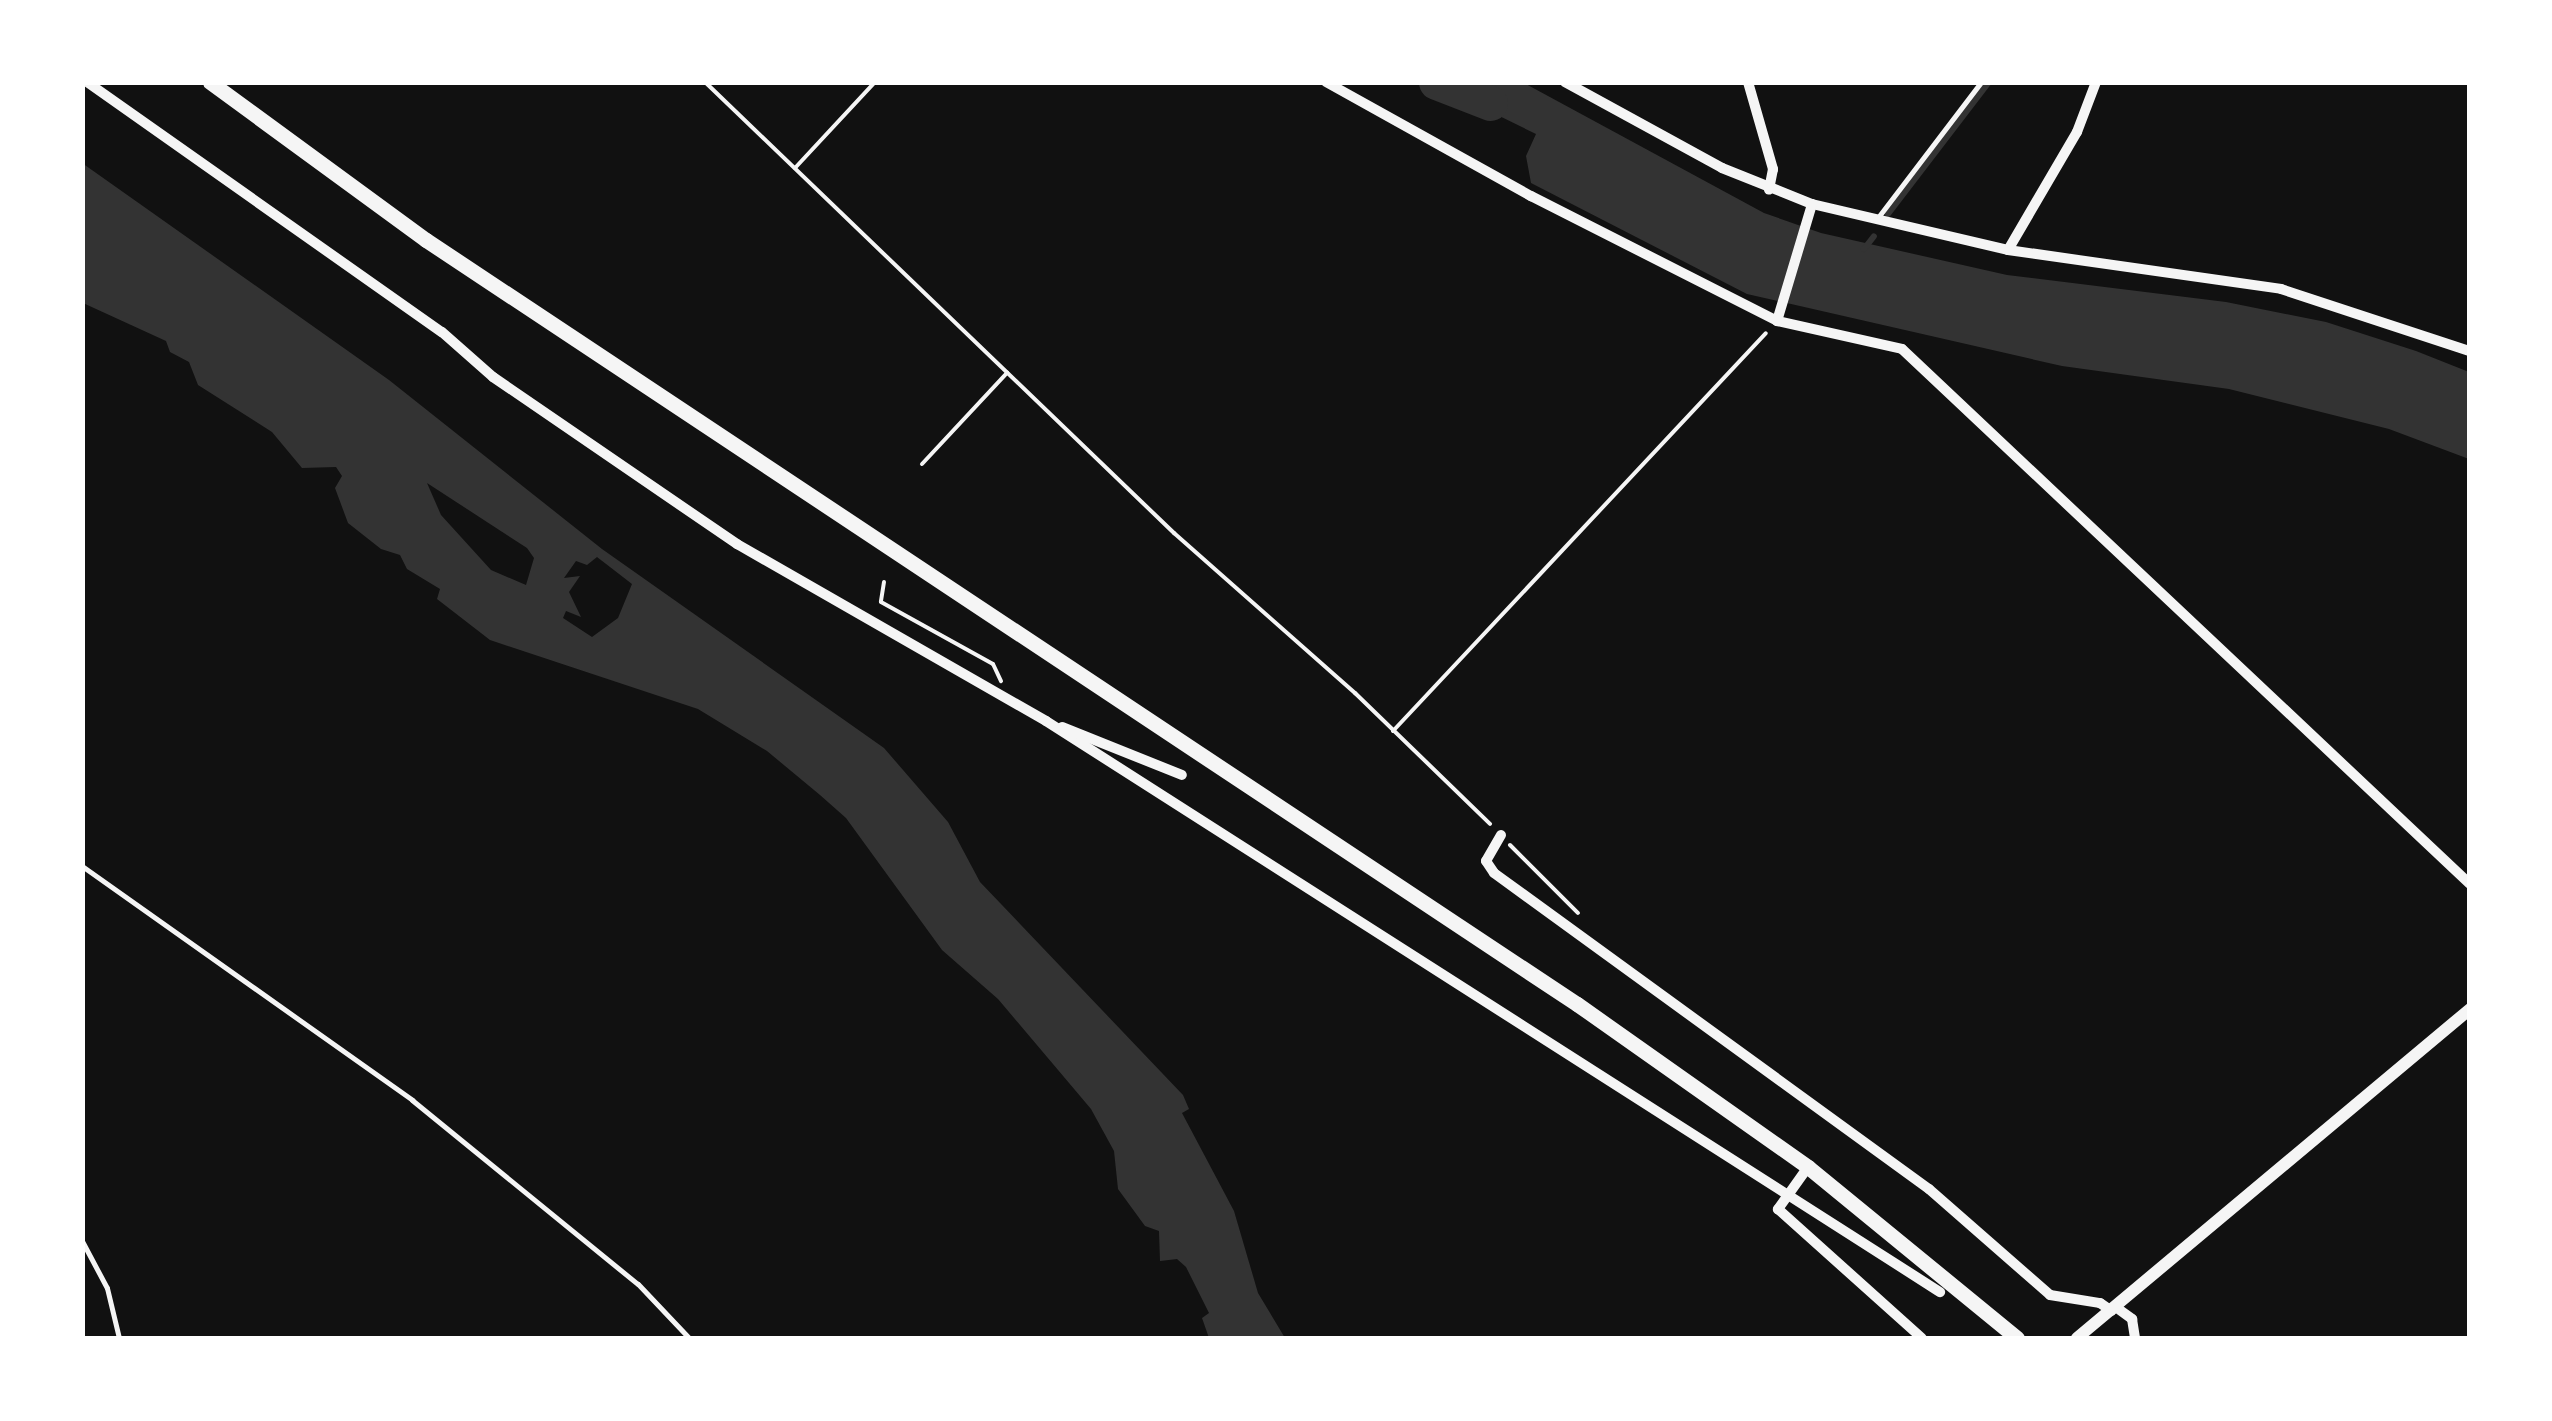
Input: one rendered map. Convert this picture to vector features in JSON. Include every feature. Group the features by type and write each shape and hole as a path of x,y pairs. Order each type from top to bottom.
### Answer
{"highway":[{"path":"210,82 426,240 1577,1004 1808,1168 2017,1338"}],"street":[{"path":"87,82 674,502 847,612 1046,722 1940,1292"},
{"path":"1326,82 1530,196 1779,315 1902,349 2470,884"},
{"path":"1566,82 1811,209 2008,250 2281,288 2470,352"},
{"path":"1748,82 1773,168 1769,190"},
{"path":"2008,250 2077,132 2096,82"},
{"path":"1779,315 1811,209"},
{"path":"1046,722 1182,775"},
{"path":"1501,836 1486,860 1494,873 1930,1188 2050,1296 2100,1303 2114,1309 2132,1319 2135,1338"},
{"path":"2078,1338 2470,1008"},
{"path":"1808,1168 1778,1209 1922,1338"}],"lane":[{"path":"1874,222 1981,82"},
{"path":"82,866 426,1110 638,1284 689,1338"},
{"path":"82,1242 107,1288 119,1338"}],"path":[{"path":"705,82 1007,373 1392,731 1580,916"},
{"path":"795,168 875,82"},
{"path":"1392,731 1779,315"},
{"path":"922,464 1007,373"},
{"path":"884,582 881,602 994,664 1002,676 1001,695"}],"shaded area":[{"path":"1485,83 1524,83 1764,213 1821,233 2007,275 2226,302 2326,322 2416,351 2469,372 2469,459 2389,429 2229,389 2062,366 1747,294 1531,183 1526,156 1536,134 1442,88 1481,91"},
{"path":"82,163 389,380 602,549 884,748 948,822 980,882 1183,1095 1189,1109 1182,1113 1234,1211 1258,1293 1285,1338 1209,1338 1202,1318 1209,1313 1186,1267 1177,1259 1160,1261 1159,1231 1145,1226 1118,1189 1114,1151 1091,1109 998,999 942,950 846,818 820,795 767,751 698,709 490,640 437,599 440,589 407,569 400,555 381,549 348,523 335,488 342,476 336,467 302,468 272,432 198,385 189,362 170,352 166,341 83,303","holes":["427,483 527,548 534,558 526,585 491,570 441,515","597,557 632,584 618,618 592,637 563,618 566,611 581,617 569,592 580,576 564,578 576,561 587,565"]}],"waterway":[{"path":"1436,82 1490,103"},
{"path":"1888,214 1989,82"},
{"path":"1864,249 1874,236"}]}
